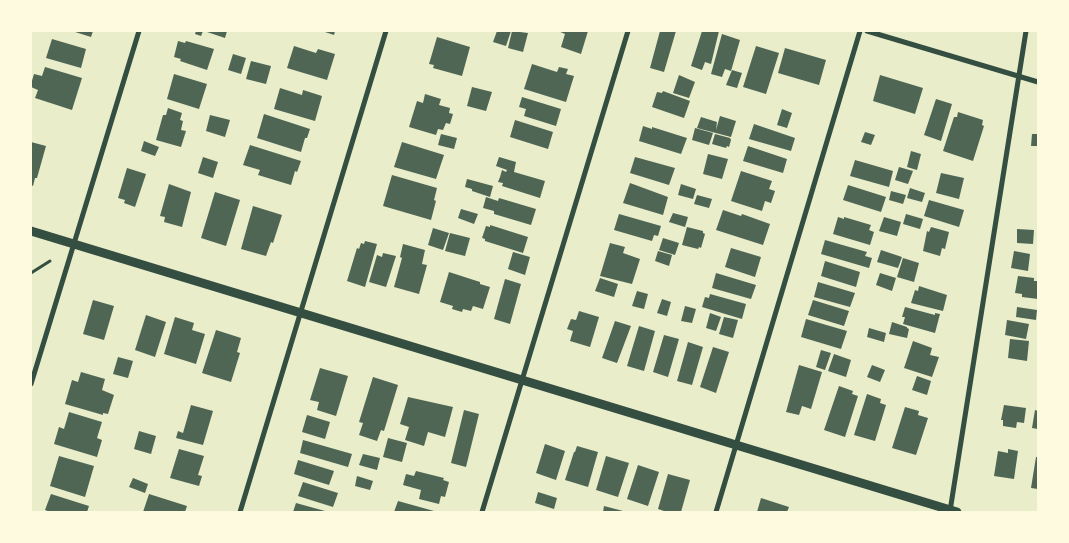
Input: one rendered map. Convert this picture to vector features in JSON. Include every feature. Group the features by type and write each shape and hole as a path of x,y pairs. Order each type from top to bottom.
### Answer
{"street":[{"path":"31,384 139,31"},
{"path":"240,512 386,31"},
{"path":"482,512 628,31"},
{"path":"716,512 860,31"},
{"path":"867,31 1038,82"},
{"path":"31,231 952,511 1026,31"}],"path":[{"path":"31,273 50,261"}],"building":[{"path":"72,31 93,31 91,37"},
{"path":"196,31 203,31 201,36 195,34"},
{"path":"204,31 227,31 225,38"},
{"path":"322,31 335,31 334,35"},
{"path":"497,31 511,31 506,46 493,42"},
{"path":"512,31 528,33 523,52 508,48"},
{"path":"558,31 588,31 581,54 561,47 565,34"},
{"path":"660,31 676,31 664,72 650,68"},
{"path":"702,31 719,31 711,64 705,62 702,70 691,66"},
{"path":"722,34 740,40 731,71 725,69 722,77 711,74"},
{"path":"437,37 470,47 462,76 433,68 434,65 429,64"},
{"path":"52,39 86,49 81,68 46,58"},
{"path":"178,41 185,43 186,41 214,49 207,70 180,61 181,59 174,57"},
{"path":"294,46 316,53 318,49 335,54 327,80 287,68"},
{"path":"756,46 779,53 766,94 743,87"},
{"path":"785,48 826,60 819,85 778,73"},
{"path":"233,54 246,58 241,74 228,70"},
{"path":"251,61 271,66 266,84 246,79"},
{"path":"532,64 557,72 559,67 568,69 566,74 574,76 566,102 524,89"},
{"path":"45,67 82,78 72,110 35,98 38,90 31,87 34,74 42,76"},
{"path":"732,70 742,73 737,88 726,85"},
{"path":"174,74 207,84 199,109 167,99"},
{"path":"679,75 695,82 689,98 673,93"},
{"path":"880,75 923,88 915,114 873,101"},
{"path":"472,87 492,92 486,111 467,106"},
{"path":"280,88 302,95 303,90 322,96 315,121 274,109"},
{"path":"663,91 690,101 684,118 652,107 657,92 662,93"},
{"path":"425,94 441,99 439,105 450,108 449,113 453,114 450,124 446,123 443,130 438,129 436,135 409,127 417,101 423,103"},
{"path":"522,97 561,109 556,126 524,116 526,109 519,107"},
{"path":"936,99 952,104 941,141 924,135"},
{"path":"168,108 182,113 180,120 183,121 181,130 186,131 181,147 156,140 163,115 166,115"},
{"path":"782,109 792,113 787,128 777,125"},
{"path":"958,112 983,120 982,125 984,126 973,161 943,151 954,117 957,117"},
{"path":"264,114 310,129 301,152 257,138"},
{"path":"210,115 230,120 225,137 206,131"},
{"path":"720,116 736,121 731,137 697,128 701,117 717,122 716,130"},
{"path":"515,120 553,132 548,149 510,137"},
{"path":"754,124 795,138 791,151 749,139"},
{"path":"643,126 687,138 681,154 639,141"},
{"path":"695,128 713,133 709,145 692,140"},
{"path":"865,132 875,135 871,145 861,142"},
{"path":"441,134 457,138 454,149 438,145"},
{"path":"715,134 730,138 729,147 727,146 726,148 712,144"},
{"path":"1032,134 1038,134 1038,146 1031,146"},
{"path":"144,141 159,147 155,156 141,151"},
{"path":"31,142 46,146 33,186 31,185"},
{"path":"402,142 444,155 436,179 394,167"},
{"path":"250,145 301,161 297,172 295,171 291,185 258,175 260,170 243,165"},
{"path":"748,146 787,159 783,173 743,161"},
{"path":"911,151 921,154 917,170 907,167"},
{"path":"708,154 728,159 722,179 703,174"},
{"path":"203,157 218,162 213,178 198,173"},
{"path":"499,157 516,162 514,172 545,181 540,198 502,186 503,183 498,182 502,170 506,172 507,170 496,166"},
{"path":"635,157 675,168 669,185 630,173"},
{"path":"855,160 893,171 889,187 850,176"},
{"path":"899,167 913,171 908,184 895,180"},
{"path":"127,168 146,174 135,207 124,203 125,200 118,198"},
{"path":"741,171 772,181 769,189 775,191 771,203 765,201 762,211 731,201"},
{"path":"941,173 964,178 959,199 936,193"},
{"path":"392,175 437,188 431,220 383,206"},
{"path":"467,179 493,186 490,197 465,187"},
{"path":"630,183 668,197 663,215 623,203"},
{"path":"169,184 191,192 182,227 164,222 165,217 160,216"},
{"path":"681,184 696,189 693,199 678,195"},
{"path":"848,185 886,197 881,212 843,200"},
{"path":"910,188 925,193 922,202 907,198"},
{"path":"891,191 906,195 903,204 889,200"},
{"path":"215,192 240,200 226,246 201,238"},
{"path":"697,195 712,199 709,208 694,204"},
{"path":"486,197 498,201 499,198 536,209 531,225 494,214 494,211 483,208"},
{"path":"929,200 964,210 959,227 924,216"},
{"path":"253,206 282,215 273,243 271,242 266,256 241,249"},
{"path":"461,209 478,214 474,224 458,218"},
{"path":"723,210 741,216 742,214 770,224 763,245 716,230"},
{"path":"673,213 688,217 685,227 669,222"},
{"path":"619,214 661,226 658,236 654,235 652,241 614,230"},
{"path":"906,214 923,219 920,229 903,224"},
{"path":"838,217 871,225 869,230 874,232 870,245 833,234"},
{"path":"884,217 901,222 897,236 879,231"},
{"path":"490,225 528,237 523,253 485,241 482,238 486,226 490,227"},
{"path":"687,227 703,231 705,234 701,248 682,245"},
{"path":"931,227 949,232 945,249 942,248 940,256 923,251 927,231 929,232"},
{"path":"433,228 449,233 443,250 428,245"},
{"path":"1017,229 1034,230 1033,244 1017,243"},
{"path":"450,233 470,238 465,256 445,251"},
{"path":"663,238 679,243 675,255 659,250"},
{"path":"825,240 867,252 865,256 872,258 869,268 821,254"},
{"path":"365,241 377,244 365,287 347,281 357,248 359,249 361,243 364,244"},
{"path":"610,243 625,247 623,253 640,259 632,284 600,276"},
{"path":"403,244 425,250 422,264 427,265 419,294 394,287 402,258 400,257"},
{"path":"731,248 761,257 755,277 725,267"},
{"path":"881,250 902,257 898,268 877,262"},
{"path":"658,251 672,255 669,266 655,261"},
{"path":"1014,251 1030,254 1028,271 1011,268"},
{"path":"513,252 530,257 525,275 508,269"},
{"path":"383,253 396,256 386,287 369,282 377,255 382,257"},
{"path":"903,258 919,263 914,282 897,277"},
{"path":"825,261 860,272 856,287 821,276"},
{"path":"449,272 490,287 483,309 473,306 471,311 463,309 462,312 452,309 453,306 440,302"},
{"path":"716,273 756,285 751,299 712,288"},
{"path":"880,273 896,278 892,291 876,285"},
{"path":"1018,276 1034,278 1034,281 1038,281 1038,299 1022,297 1022,294 1015,293"},
{"path":"600,278 618,284 614,297 595,291"},
{"path":"505,279 521,284 510,324 494,319"},
{"path":"818,282 855,293 850,307 814,297"},
{"path":"919,286 947,295 943,311 911,303 915,290 918,291"},
{"path":"637,291 648,294 644,309 632,306"},
{"path":"710,294 746,304 742,319 702,307 705,297 709,298"},
{"path":"662,299 671,302 667,316 657,313"},
{"path":"93,300 114,306 104,340 83,334"},
{"path":"813,300 849,311 844,326 808,315"},
{"path":"685,306 696,309 692,323 681,321"},
{"path":"905,307 935,315 935,313 940,314 935,333 903,324 905,317 902,317"},
{"path":"1017,307 1037,310 1036,320 1016,317"},
{"path":"579,311 599,317 590,347 570,341 573,331 567,329 571,319 576,320"},
{"path":"710,313 721,317 716,331 706,328"},
{"path":"146,315 166,322 155,357 135,350"},
{"path":"175,317 194,323 192,330 205,334 196,364 164,354"},
{"path":"724,317 738,320 733,338 719,334"},
{"path":"806,319 847,331 841,349 801,337"},
{"path":"1007,320 1029,324 1026,339 1005,335"},
{"path":"615,321 631,326 617,363 602,358"},
{"path":"892,322 909,329 907,338 889,334"},
{"path":"639,326 655,331 644,371 627,366"},
{"path":"869,328 886,333 884,342 867,337"},
{"path":"216,330 241,338 237,352 240,353 231,382 202,373"},
{"path":"664,335 679,339 668,377 653,372"},
{"path":"1010,339 1029,341 1027,361 1008,358"},
{"path":"913,341 932,348 930,355 939,357 932,377 904,368"},
{"path":"688,342 703,347 692,385 677,381"},
{"path":"713,347 729,352 716,393 700,387"},
{"path":"821,350 831,353 825,370 816,367"},
{"path":"834,354 851,360 846,377 828,371"},
{"path":"118,357 133,361 128,378 113,374"},
{"path":"799,365 822,372 811,409 802,406 799,415 786,412"},
{"path":"872,365 885,370 880,382 867,377"},
{"path":"320,368 348,376 336,416 317,410 319,402 310,400"},
{"path":"81,372 105,379 102,390 114,395 108,414 103,413 103,415 65,404 72,380 78,382"},
{"path":"917,376 931,381 927,395 912,390"},
{"path":"373,377 398,385 384,431 381,430 377,441 359,435 363,423 359,422"},
{"path":"839,386 853,391 852,394 858,396 845,437 824,430"},
{"path":"867,394 881,399 880,403 886,405 875,441 854,435"},
{"path":"408,397 453,407 445,437 428,432 424,446 405,440 409,427 400,424"},
{"path":"191,405 213,411 203,445 176,438 178,431 183,433"},
{"path":"1004,405 1026,408 1024,423 1017,422 1016,428 1003,426 1003,420 1001,420"},
{"path":"905,407 919,411 918,415 928,418 916,455 892,448"},
{"path":"464,410 479,414 466,467 451,463"},
{"path":"1035,410 1038,411 1038,429 1032,428"},
{"path":"69,412 102,422 97,438 102,440 97,457 54,444 59,427 64,429"},
{"path":"307,415 330,422 325,439 302,432"},
{"path":"139,431 156,436 151,454 134,449"},
{"path":"388,438 407,443 402,462 383,457"},
{"path":"303,440 352,454 348,467 300,453"},
{"path":"545,444 565,451 556,480 536,473"},
{"path":"577,446 598,452 588,487 565,480"},
{"path":"179,449 204,456 198,475 202,476 199,486 170,478"},
{"path":"1008,449 1018,451 1014,479 994,476 998,451 1008,453"},
{"path":"363,454 380,458 377,470 359,465"},
{"path":"59,456 94,466 85,497 50,486"},
{"path":"606,456 629,463 618,497 596,490"},
{"path":"1036,457 1038,457 1038,489 1031,488"},
{"path":"298,460 334,471 329,485 294,474"},
{"path":"638,465 659,472 648,506 627,499"},
{"path":"416,471 444,478 443,480 449,482 445,497 441,496 439,504 419,499 421,490 403,485 406,474 414,476"},
{"path":"668,474 690,480 681,512 667,512 658,509"},
{"path":"357,476 373,481 370,490 355,486"},
{"path":"133,478 148,484 145,493 129,487"},
{"path":"303,482 338,493 333,507 298,496"},
{"path":"538,492 557,498 554,509 535,503"},
{"path":"51,494 89,506 87,512 50,512 45,510"},
{"path":"149,494 187,506 185,512 143,512"},
{"path":"761,498 789,507 787,512 757,512"},
{"path":"398,501 434,511 434,512 394,512"},
{"path":"296,503 325,511 325,512 293,512"},
{"path":"604,506 623,511 623,512 603,512"}]}
